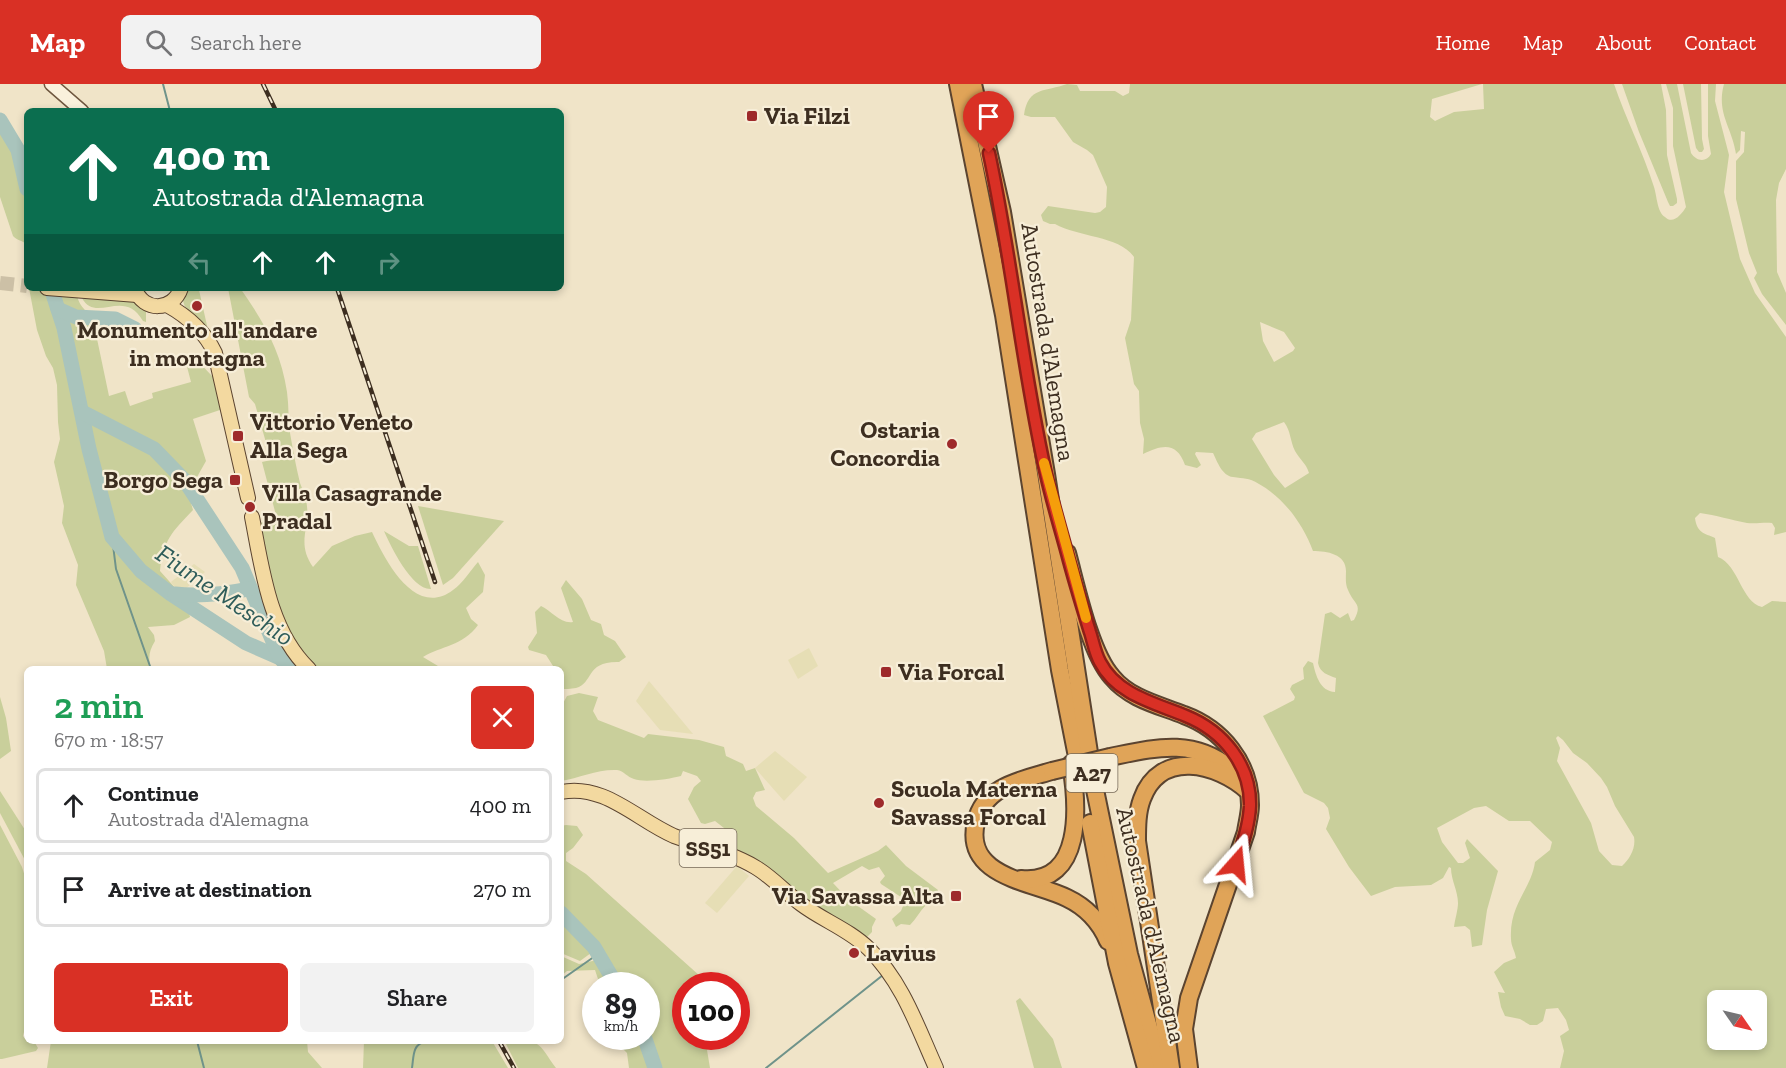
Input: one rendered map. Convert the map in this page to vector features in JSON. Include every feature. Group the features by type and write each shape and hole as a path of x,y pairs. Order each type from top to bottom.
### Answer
{"highway":[{"name":"Autostrada d'Alemagna","path":"958,84 1004,315 1060,670 1117,963 1146,1068"},
{"name":"Autostrada d'Alemagna","path":"974,84 1002,212 1046,474 1094,785 1129,954 1160,1068"},
{"name":"A27","path":"1046,474 1080,599 1100,662 1113,679 1141,699 1186,716 1219,735 1233,750 1242,766 1250,805 1246,832 1186,1013 1184,1029 1189,1068"},
{"name":"A27","path":"1011,878 1034,879 1053,872 1066,859 1071,847 1075,807 1073,777 1062,715 1060,670"},
{"name":"A27","path":"1117,963 1104,931 1083,908 1065,897 997,872 981,857 975,834 980,810 987,800 1007,785 1052,771 1162,746 1185,747 1213,758 1238,777 1248,791"},
{"name":"A27","path":"1171,1068 1137,841 1140,803 1149,784 1159,775 1186,765 1219,772 1248,791"}],"main road":[{"path":"51,84 79,108"},
{"path":"80,291 101,293 136,291 141,300 154,307 175,296 187,317 216,353 248,498"},
{"path":"101,293 109,291"},
{"path":"252,517 264,579 277,618 290,647 306,666"},
{"name":"SS51","path":"564,792 600,795 666,832 750,864 770,876 800,903 860,941 880,961 914,1012 936,1068"}],"shaded area":[{"path":"194,564 205,572 184,590 177,590 171,582"},
{"path":"809,648 818,666 798,679 788,660"},
{"path":"649,681 693,734 660,730 636,701"},
{"path":"775,751 807,777 784,801 755,768"},
{"path":"737,866 749,876 717,913 705,903"}],"green space":[{"path":"1067,84 1077,85 1080,91 1115,91 1123,96 1129,93 1130,84 1482,84 1432,99 1430,117 1435,121 1454,112 1484,109 1483,84 1614,84 1650,174 1660,211 1662,215 1671,220 1680,215 1686,207 1673,146 1673,108 1666,84 1677,84 1691,153 1701,160 1711,154 1708,136 1708,84 1716,84 1715,101 1729,155 1724,192 1740,259 1755,293 1786,337 1786,532 1774,535 1775,528 1772,523 1747,523 1700,513 1695,518 1699,530 1715,538 1718,557 1731,567 1744,591 1755,604 1762,607 1772,601 1786,602 1786,1068 1560,1068 1564,1051 1560,1036 1569,1030 1558,1008 1546,1009 1543,1021 1537,1025 1530,1025 1520,1019 1505,1016 1498,992 1505,993 1494,972 1504,963 1516,958 1511,939 1513,916 1533,872 1535,862 1550,850 1552,842 1530,821 1509,821 1486,806 1474,808 1437,828 1442,842 1458,863 1463,863 1470,858 1465,843 1467,839 1498,871 1487,910 1482,945 1472,947 1470,930 1465,926 1454,927 1458,903 1451,868 1449,867 1443,878 1431,885 1395,887 1371,896 1349,867 1326,829 1330,818 1328,808 1324,803 1304,793 1263,716 1294,700 1295,697 1290,689 1292,685 1304,679 1303,668 1308,661 1313,663 1322,686 1335,692 1336,678 1322,671 1318,663 1325,614 1331,612 1340,618 1348,613 1351,621 1357,614 1357,604 1346,585 1345,565 1335,555 1313,551 1292,513 1277,497 1249,479 1226,474 1220,468 1213,453 1196,452 1201,465 1197,468 1185,465 1178,452 1168,447 1157,448 1143,454 1144,439 1140,423 1139,391 1134,384 1125,338 1131,320 1134,257 1128,250 1109,241 1043,221 1041,215 1048,206 1100,212 1106,207 1107,187 1093,155 1073,142 1055,117 1024,115 1029,99 1045,90","holes":["1260,322 1284,332 1295,348 1293,351 1274,362 1263,341","1284,422 1295,451 1309,473 1285,488 1274,475 1252,439 1256,433","1558,736 1601,778 1634,837 1632,853 1622,866 1612,865 1599,851 1591,823 1557,761 1560,748 1556,738"]},
{"path":"1622,84 1661,84 1666,110 1667,155 1677,199 1677,203 1673,206 1670,206 1668,202"},
{"path":"1683,84 1701,84 1704,149 1702,152 1696,148"},
{"path":"1724,84 1786,84 1786,169 1779,183 1776,200 1777,272 1786,293 1786,325 1762,294 1754,278 1757,273 1749,253 1736,199 1736,161 1744,152 1745,132 1741,131 1740,150 1736,154 1723,112"},
{"path":"0,122 24,153 24,242 13,236 0,197"},
{"path":"30,291 76,291 80,304 92,315 109,396 125,391 130,406 153,398 152,393 191,382 185,359 193,356 212,376 218,375 223,409 193,419 206,461 188,493 193,510 170,537 161,560 160,571 177,590 184,590 190,617 174,625 148,627 155,641 151,648 151,666 106,666 104,651 76,585 78,565 62,523 64,506 54,462 60,439 57,385 53,368 37,330"},
{"path":"184,291 199,291 208,330 211,330 213,339 185,307"},
{"path":"229,291 242,291 264,325 280,363 287,392 292,446 300,483 306,498 305,549 313,567 332,546 355,536 372,532 393,570 403,582 414,592 426,597 439,597 457,587 478,562 485,575 483,592 466,608 471,619 478,625 466,637 423,657 438,666 310,666 290,647 254,524 277,519 262,462 271,460 255,404 249,397"},
{"path":"82,298 123,299 139,304 146,309 146,322 135,311 127,307 95,308 88,305"},
{"path":"418,506 504,521 453,578 443,585"},
{"path":"384,531 409,546 418,546 431,589 417,583 410,575 397,557"},
{"path":"566,580 582,599 591,620 601,624 604,635 615,641 626,657 619,662 595,668 586,682 576,688 564,689 564,666 553,666 546,655 529,650 528,647 537,633 535,612 541,606 564,621 573,622 561,588"},
{"path":"579,693 598,697 593,711 598,720 644,738 648,734 699,740 724,747 726,756 743,764 746,771 755,768 765,790 756,792 753,798 756,806 794,838 828,873 878,851 886,845 906,866 938,890 936,895 910,925 901,924 896,927 892,919 901,911 905,901 881,884 885,876 879,867 869,870 862,866 833,883 848,899 876,919 872,932 866,938 724,847 727,837 724,828 715,821 701,823 688,799 694,787 701,781 697,776 683,771 681,776 644,781 617,770 610,770 564,780 564,702 567,696"},
{"path":"0,697 11,751 0,759"},
{"path":"0,791 24,828 24,858 0,813"},
{"path":"0,825 24,873 23,1036 24,1044 36,1044 38,1048 36,1051 0,1059"},
{"path":"564,825 566,825 577,826 583,835 566,853 566,861 586,874 695,972 672,972 672,1050 707,1050 710,1068 661,1068 655,1050 660,1050 660,972 615,972 595,940 564,909"},
{"path":"564,925 591,953 580,961 564,954"},
{"path":"564,957 579,964 597,960 604,972 596,972 595,970 567,971 564,974"},
{"path":"1020,998 1053,1039 1062,1068 1034,1068 1016,1001"},
{"path":"51,1044 307,1044 308,1052 322,1068 47,1068"},
{"path":"364,1044 494,1044 508,1068 363,1068"},
{"path":"506,1044 536,1044 542,1048 556,1068 518,1068"},
{"path":"624,1050 645,1050 651,1068 629,1068 627,1053"}],"waterway":[{"path":"163,84 169,108"},
{"name":"Fiume Meschio","path":"0,120 18,150 24,176"},
{"name":"Fiume Meschio","path":"52,291 64,328 89,449 112,537 141,571 171,594 246,643 280,658 288,666"},
{"path":"58,309 76,317 115,319 135,329"},
{"path":"82,412 154,449 185,481 242,568 280,658"},
{"path":"112,537 116,569 150,666"},
{"path":"175,594 212,594 249,589"},
{"name":"Fiume Meschio","path":"564,916 594,947 609,972"},
{"path":"564,978 598,954"},
{"path":"766,1068 883,975"},
{"path":"198,1044 204,1068"},
{"path":"412,1068 416,1048 420,1044"},
{"name":"Fiume Meschio","path":"649,1050 655,1068"}],"tunnel":[{"path":"0,283 24,286"}],"railway":[{"path":"263,84 275,108"},
{"path":"338,291 435,582"},
{"path":"501,1044 514,1068"}],"slow traffic":[{"path":"1044,463 1086,618"}],"place":[{"name":"Via Filzi","path":"752,116"},
{"name":"Monumento all'andare in montagna","path":"197,306"},
{"name":"Vittorio Veneto Alla Sega","path":"238,436"},
{"name":"Ostaria Concordia","path":"952,444"},
{"name":"Borgo Sega","path":"235,480"},
{"name":"Villa Casagrande Pradal","path":"250,507"},
{"name":"Via Forcal","path":"886,672"},
{"name":"Scuola Materna Savassa Forcal","path":"879,803"},
{"name":"Via Savassa Alta","path":"956,896"},
{"name":"Lavius","path":"854,953"}],"route":[{"path":"989,153 1002,212 1046,474 1080,599 1100,662 1113,679 1127,690 1141,699 1205,725 1219,735 1233,750 1242,766 1250,805 1246,832 1236,864"}]}
